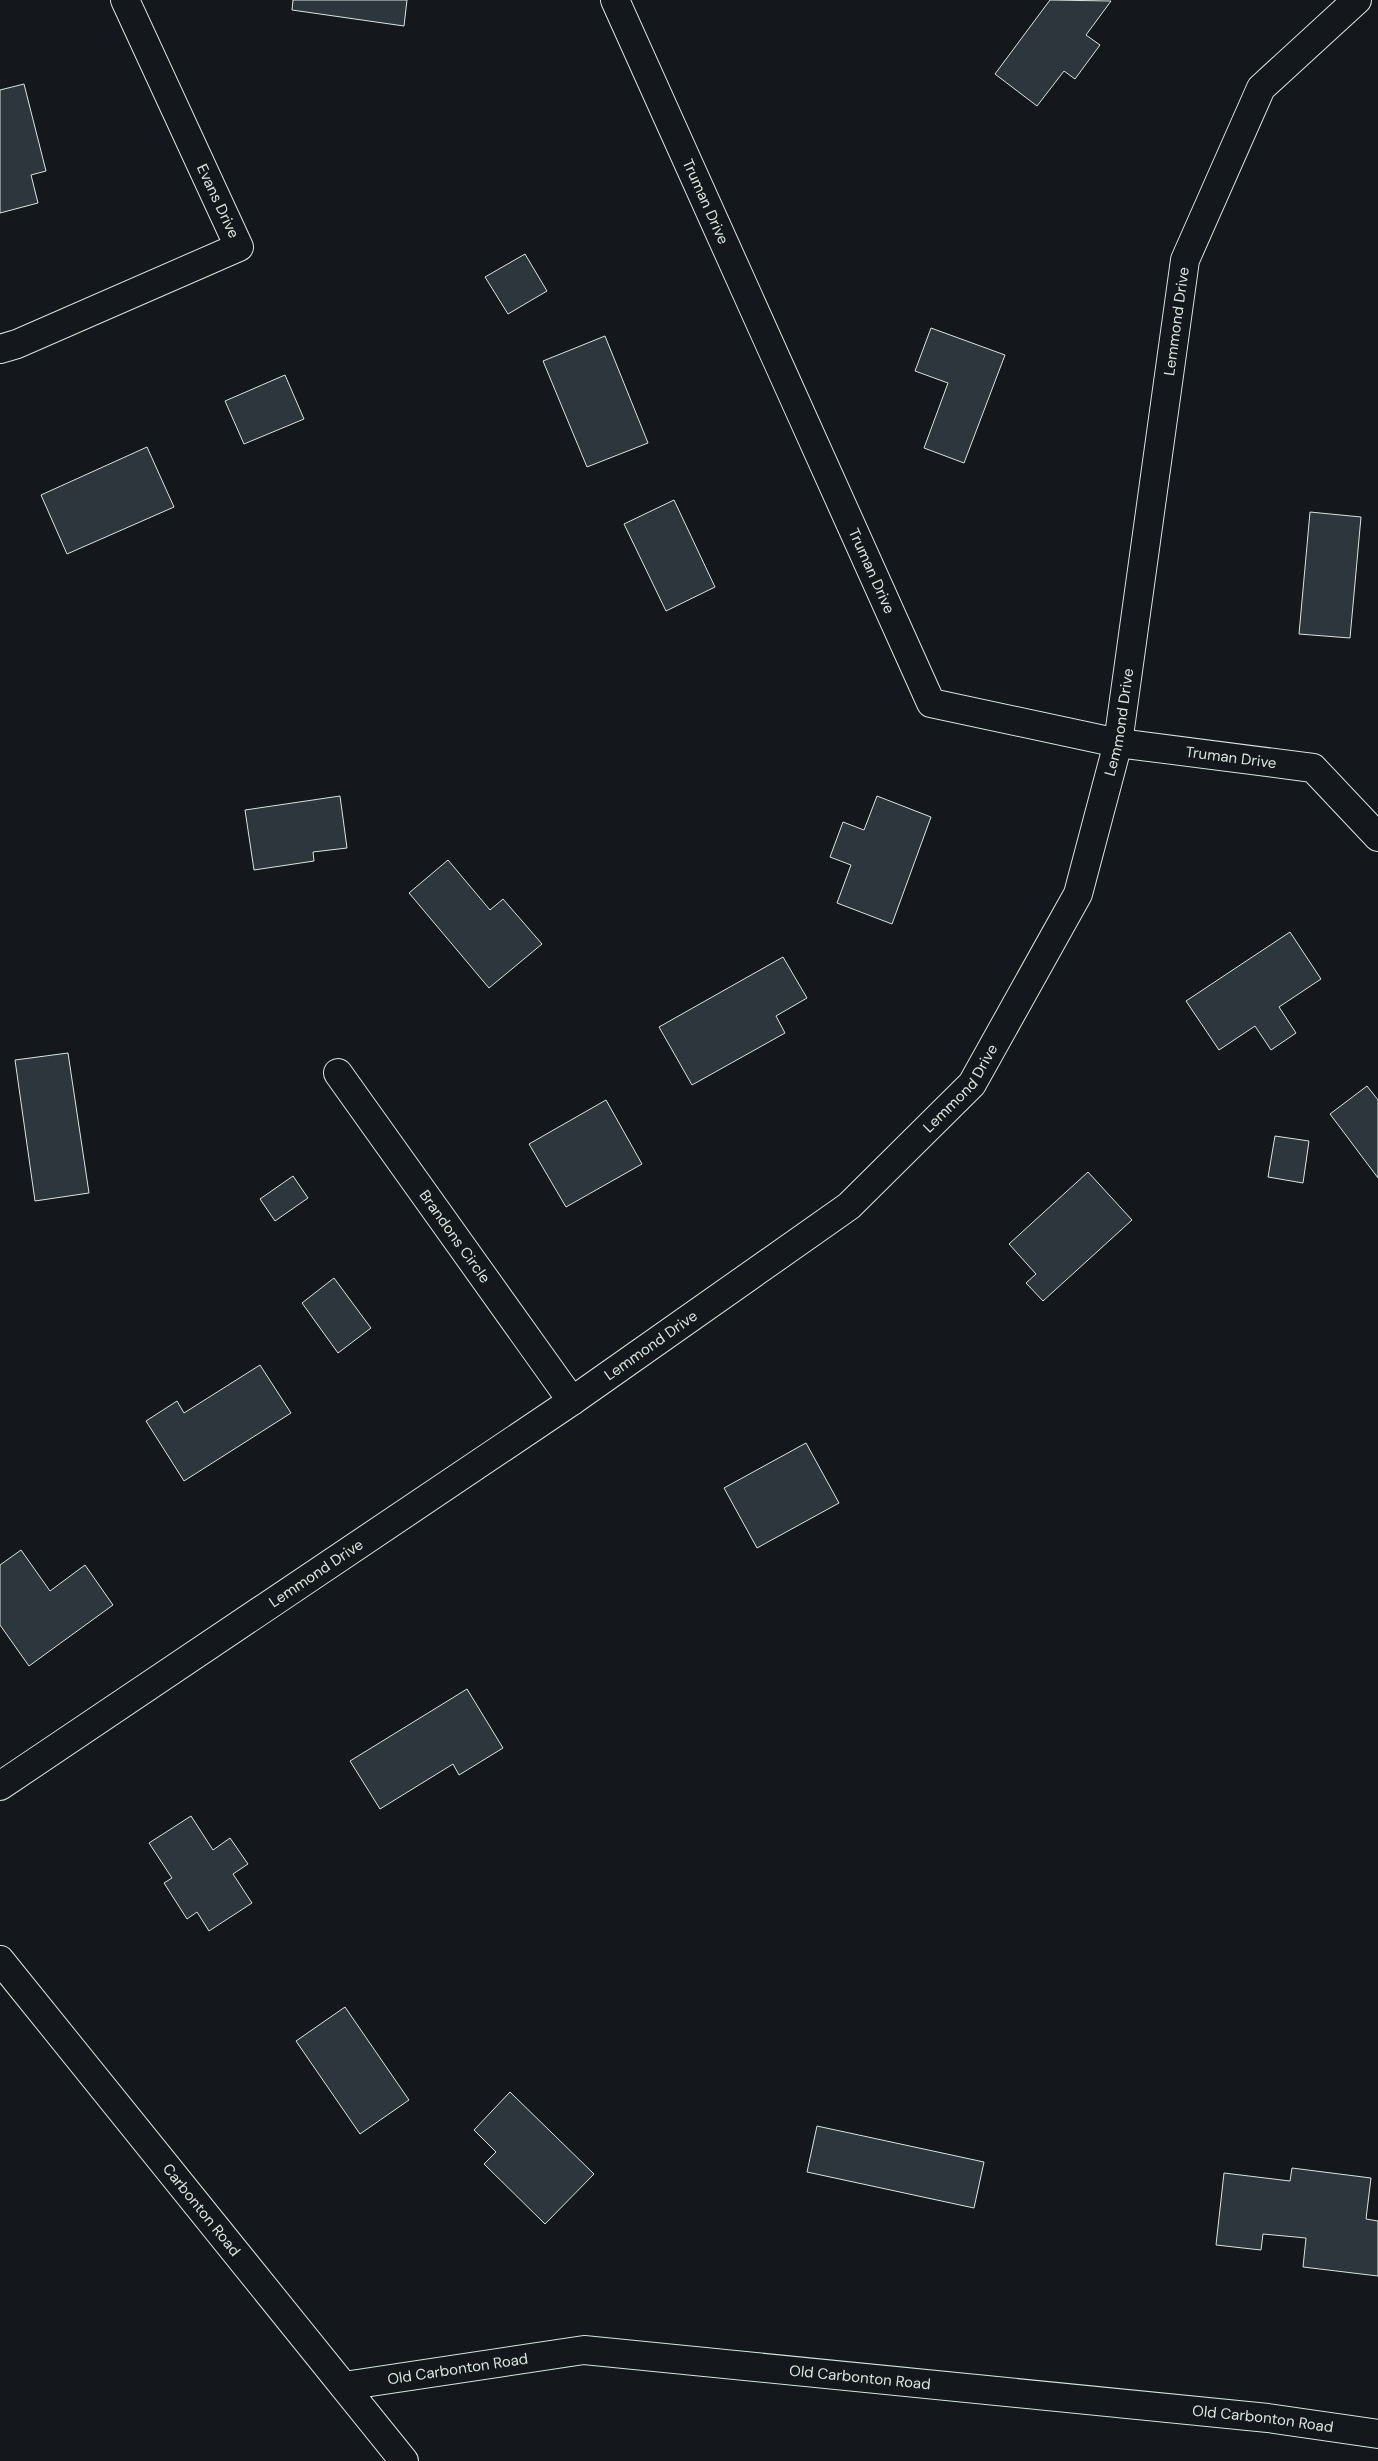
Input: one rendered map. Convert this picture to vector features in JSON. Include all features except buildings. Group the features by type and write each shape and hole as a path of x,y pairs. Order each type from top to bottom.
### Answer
{"street":[{"name":"Evans Drive","path":"0,349 17,344 239,247 124,0"},
{"name":"Truman Drive","path":"615,0 931,703 1118,743 1313,768 1378,837"},
{"name":"Lemmond Drive","path":"0,1786 572,1401 849,1206 972,1084 1078,894 1118,743 1185,260 1261,88 1357,0"},
{"name":"Brandons Circle","path":"338,1073 572,1401"},
{"name":"Carbonton Road","path":"0,1960 404,2461"},
{"name":"Old Carbonton Road","path":"344,2386 584,2350 1268,2418 1378,2434"}]}
